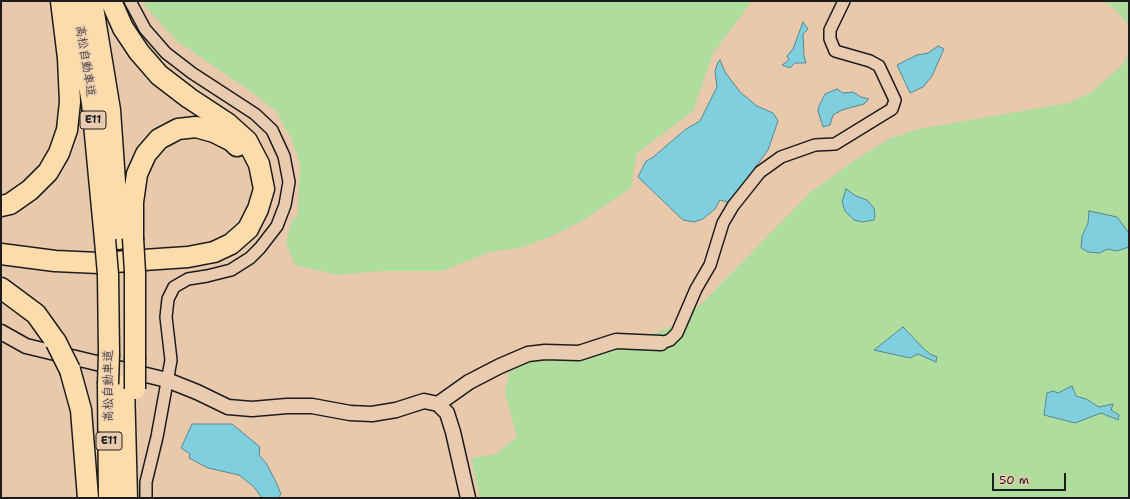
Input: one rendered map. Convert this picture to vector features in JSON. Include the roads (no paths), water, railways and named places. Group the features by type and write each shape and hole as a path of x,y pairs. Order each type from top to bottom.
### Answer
{"highway":[{"path":"1,206 10,204 30,190 48,172 59,153 67,130 70,102 68,58 61,1"},
{"name":"高松自動車道","path":"75,1 92,103 119,239"},
{"name":"高松自動車道","path":"92,1 110,110 119,239"},
{"path":"1,254 55,262 99,262 188,257 214,252 231,244 248,229 258,209 264,189 259,164 246,141 227,123 189,98 159,75 139,52 123,28 111,1"},
{"path":"1,244 35,251 85,253 181,248 206,244 229,233 243,219 251,200 252,180 246,158 232,141 214,132 196,127 178,129 159,139 146,154 137,174 133,202 119,239 122,274 123,386"},
{"name":"E11","path":"119,239 122,274"},
{"name":"高松自動車道","path":"122,274 123,386 127,494"},
{"path":"1,288 36,314 56,342 70,370 81,410 88,498"},
{"name":"高松自動車道","path":"109,498 123,386"}],"street":[{"path":"130,1 146,30 166,53 192,73 255,114 272,130 284,156 289,182 285,205 277,226 250,258 231,270 188,279 174,287 168,299 166,317 171,360 157,437 146,482 146,498"},
{"path":"438,404 475,379 528,354 545,352 579,353 616,341 661,343 670,340 677,333 696,289 710,265 723,223 733,206 760,172 781,157 815,145 835,144 892,109 895,100 879,66 870,61 835,51 830,39 830,30 844,1"},
{"path":"1,332 26,346 167,380 228,407 252,409 287,406 312,406 350,413 372,414 396,410 424,401 438,404 447,413 453,432 468,498"}],"water":[{"path":"803,22 808,29 803,34 804,56 806,63 795,63 790,68 782,65 789,60 787,56 793,49"},
{"path":"938,46 944,49 932,76 923,87 910,93 897,65 917,55 928,53"},
{"path":"720,60 725,72 740,92 757,106 773,113 778,121 768,150 735,195 727,202 720,200 715,209 703,219 694,222 683,220 638,177 646,161 652,158 686,129 700,121 717,87 715,71"},
{"path":"837,89 843,93 853,92 861,97 869,99 864,104 842,110 833,115 830,125 823,127 818,111 819,106 825,94"},
{"path":"846,189 856,196 867,200 874,208 874,220 862,222 854,220 845,211 842,202"},
{"path":"1089,211 1117,217 1129,233 1129,247 1117,251 1108,249 1099,253 1088,252 1081,248 1082,236 1088,223"},
{"path":"903,327 923,348 930,354 937,357 936,362 918,354 910,358 874,350"},
{"path":"1072,386 1076,396 1086,399 1099,407 1113,404 1111,410 1119,415 1118,420 1101,413 1075,423 1044,415 1047,393 1053,391 1058,393"},
{"path":"192,424 232,424 260,447 259,455 266,463 281,494 278,498 262,498 254,487 239,475 208,468 189,458 190,454 181,448"}]}
